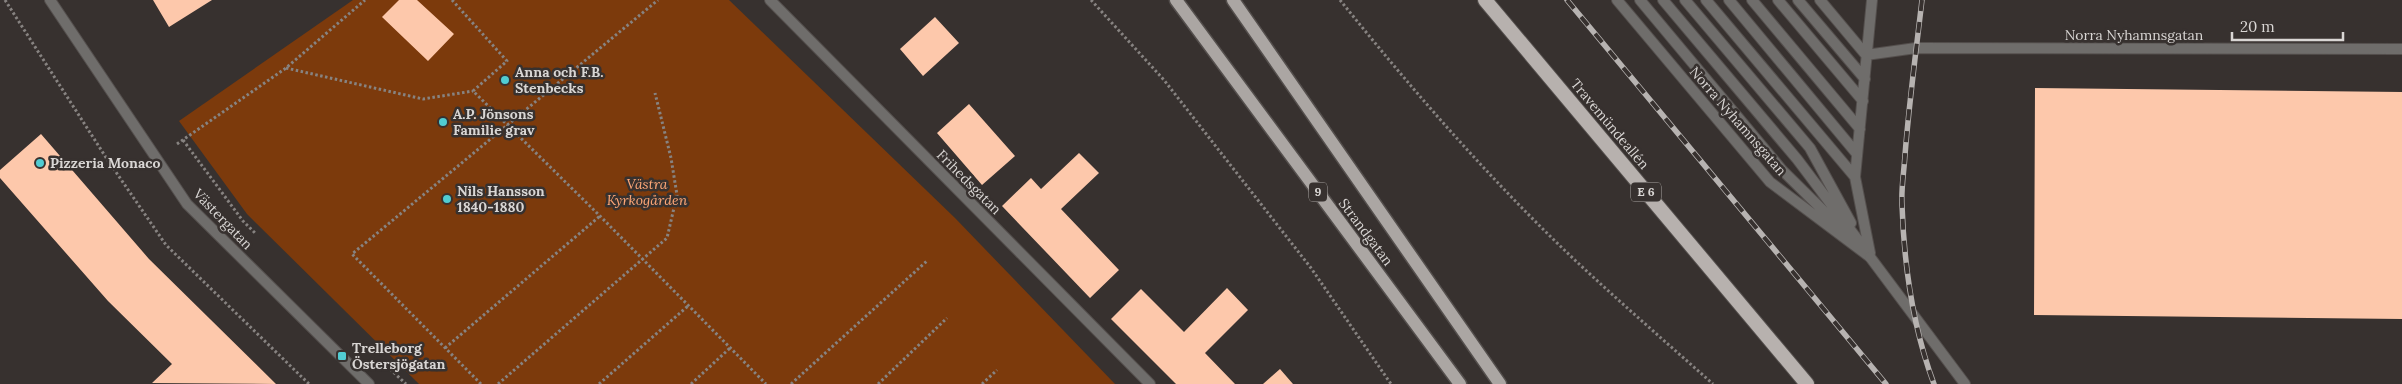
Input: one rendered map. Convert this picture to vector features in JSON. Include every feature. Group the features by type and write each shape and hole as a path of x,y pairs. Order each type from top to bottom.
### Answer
{"highway":[{"name":"Travemündeallén","path":"1485,0 1807,384"}],"main road":[{"name":"Strandgatan","path":"1176,0 1460,384"},
{"name":"Strandgatan","path":"1233,0 1500,384"}],"street":[{"name":"Västergatan","path":"50,0 187,204 369,384"},
{"name":"Frihedsgatan","path":"770,0 1150,384"},
{"name":"Norra Nyhamnsgatan","path":"1617,0 1770,182 1870,257 1965,384"},
{"path":"1640,0 1782,170 1870,257"},
{"path":"1663,0 1797,159 1870,257"},
{"path":"1685,0 1810,148 1870,257"},
{"path":"1706,0 1855,177"},
{"path":"1728,0 1857,154"},
{"path":"1752,0 1860,129"},
{"path":"1778,0 1863,101"},
{"path":"1798,0 1865,79"},
{"path":"1820,0 1866,55"},
{"path":"1870,257 1855,177 1872,0"},
{"name":"Norra Nyhamnsgatan","path":"1866,55 1916,48 2402,49"}],"path":[{"path":"5,0 107,159 166,244 309,384"},
{"path":"156,158 286,68 365,0"},
{"path":"286,68 423,99 473,90 507,61 452,0"},
{"path":"481,384 352,254 658,0"},
{"path":"1091,0 1164,80 1311,268 1391,384"},
{"path":"1340,0 1385,56 1490,174 1577,263 1713,384"},
{"path":"473,90 766,384"},
{"path":"498,384 667,238 677,194 671,158 655,93"},
{"path":"183,140 243,221 257,235"},
{"path":"444,348 600,216"},
{"path":"791,384 928,260"},
{"path":"599,384 688,306"},
{"path":"878,384 947,318"},
{"path":"690,384 730,348"},
{"path":"386,364 406,384"},
{"path":"982,384 997,370"},
{"path":"394,383 400,378"}],"green space":[{"name":"Västra Kyrkogården","path":"353,0 729,0 955,218 1115,384 419,384 247,214 179,121"}],"building":[{"path":"153,0 212,0 169,27"},
{"path":"399,0 417,0 454,34 428,61 382,17"},
{"path":"935,17 959,43 923,76 900,49"},
{"path":"2035,88 2402,92 2402,319 2034,315"},
{"path":"969,104 1015,156 982,185 937,133"},
{"path":"41,134 149,259 276,384 152,383 172,364 108,301 0,178 0,170"},
{"path":"1079,153 1099,173 1061,209 1119,270 1090,298 1002,206 1031,178 1041,189"},
{"path":"1227,288 1248,310 1205,353 1235,384 1176,384 1111,319 1141,289 1184,332"},
{"path":"1280,369 1293,384 1263,384"}],"railway":[{"path":"1567,0 1886,384"},
{"path":"1922,0 1908,116 1902,199 1907,273 1920,341 1934,384"}],"place":[{"name":"Anna och F.B. Stenbecks","path":"505,80"},
{"name":"A.P. Jönsons Familie grav","path":"443,122"},
{"name":"Pizzeria Monaco","path":"40,163"},
{"name":"Nils Hansson 1840-1880","path":"447,199"},
{"name":"Trelleborg Östersjögatan","path":"342,356"}]}
